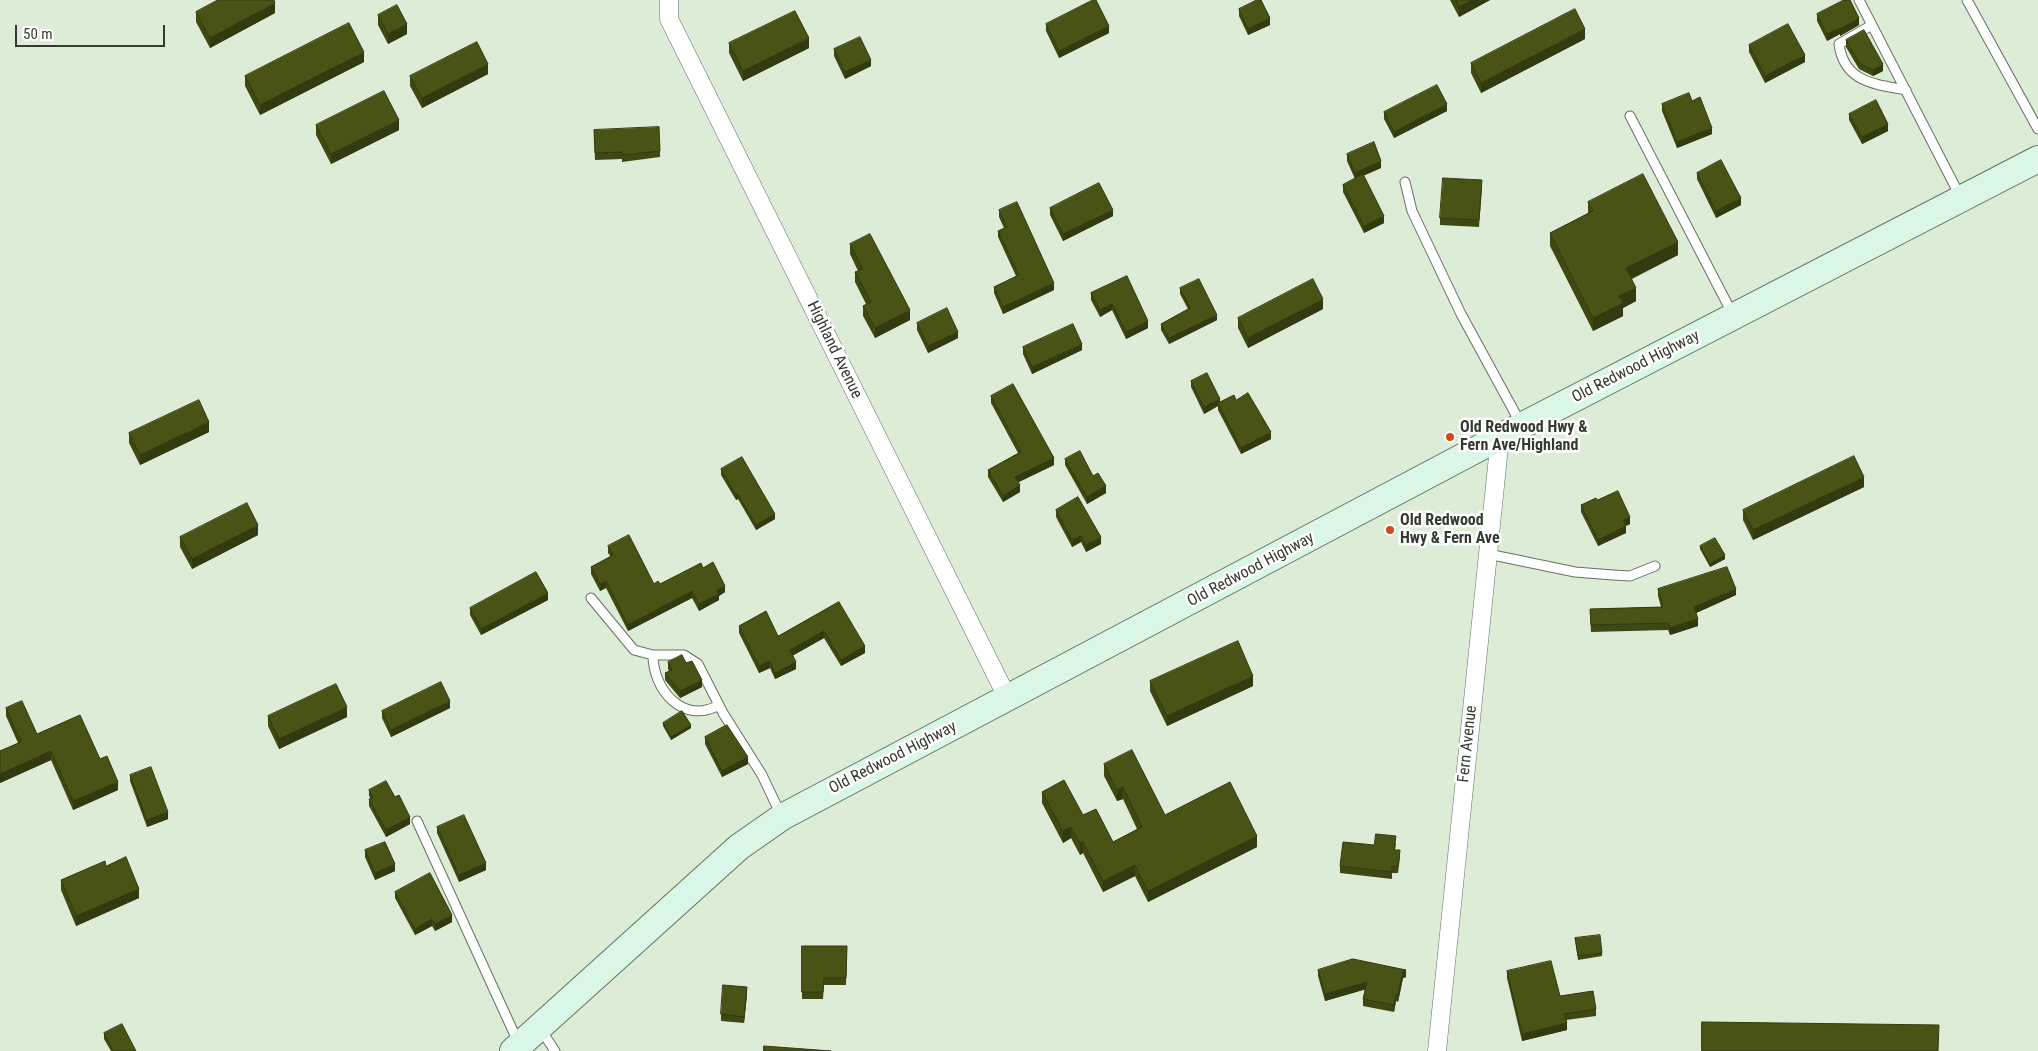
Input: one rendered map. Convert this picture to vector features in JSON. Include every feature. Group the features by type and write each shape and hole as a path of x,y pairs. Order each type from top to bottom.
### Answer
{"main road":[{"name":"Old Redwood Highway","path":"516,1048 739,847 782,817 1511,431 2038,159"}],"street":[{"name":"Highland Avenue","path":"669,0 669,19 1008,699"},
{"name":"Fern Avenue","path":"1437,1051 1488,554 1511,431"}],"lane":[{"path":"1859,0 1961,198"},
{"path":"1967,0 2038,129"},
{"path":"1872,25 1843,40 1839,44 1840,51 1853,74 1862,81 1906,90"},
{"path":"1630,116 1734,317"},
{"path":"1405,182 1412,211 1461,314 1511,431"},
{"path":"1488,554 1575,572 1613,575 1630,576 1655,566"},
{"path":"591,598 634,650 653,655 684,655 698,664 719,705 762,775 782,817"},
{"path":"653,655 658,680 670,699 698,712 711,710 719,705"},
{"path":"417,821 516,1048"},
{"path":"540,1027 556,1051"}],"building":[{"path":"218,0 274,0 275,3 210,38 196,12"},
{"path":"1096,0 1109,26 1059,51 1046,24"},
{"path":"1257,0 1261,0 1270,18 1248,29 1239,9"},
{"path":"1456,0 1472,0 1459,7"},
{"path":"1844,0 1850,0 1859,18 1827,34 1817,14"},
{"path":"397,5 407,24 388,34 378,15"},
{"path":"1575,9 1585,29 1481,83 1471,63"},
{"path":"795,11 809,38 743,71 729,43"},
{"path":"349,23 364,52 260,105 245,76"},
{"path":"1788,24 1805,55 1765,76 1749,45"},
{"path":"1864,30 1883,64 1873,70 1859,63 1846,40"},
{"path":"860,37 871,60 845,72 834,49"},
{"path":"477,42 488,64 422,98 410,76"},
{"path":"1437,85 1447,104 1394,132 1384,112"},
{"path":"384,91 399,120 331,154 316,125"},
{"path":"1689,93 1692,101 1700,97 1712,128 1677,142 1662,104"},
{"path":"1876,100 1888,124 1862,137 1849,114"},
{"path":"659,127 660,151 622,155 622,152 595,153 594,130"},
{"path":"1374,142 1381,161 1355,173 1347,154"},
{"path":"1721,160 1741,198 1716,211 1697,173"},
{"path":"1363,174 1384,216 1364,226 1343,185"},
{"path":"1643,174 1678,242 1626,268 1636,288 1619,296 1623,303 1593,318 1550,233 1593,211 1588,202"},
{"path":"1443,178 1482,180 1479,220 1440,218"},
{"path":"1099,183 1113,210 1063,234 1050,208"},
{"path":"1017,202 1054,283 1003,307 994,287 1019,275 998,231 1007,227 999,210"},
{"path":"870,234 910,310 875,328 863,306 871,302 855,272 863,269 850,244"},
{"path":"1127,276 1148,321 1126,332 1112,304 1100,310 1091,293"},
{"path":"1199,279 1217,315 1169,338 1161,324 1190,308 1180,288"},
{"path":"1313,279 1323,299 1248,338 1238,318"},
{"path":"947,308 958,332 928,346 917,323"},
{"path":"1073,324 1082,344 1032,367 1023,347"},
{"path":"1207,373 1220,399 1204,407 1191,381"},
{"path":"1013,384 1054,458 1015,477 1020,485 1003,496 988,470 1021,452 991,396"},
{"path":"1248,393 1271,432 1241,448 1218,403 1234,395 1236,400"},
{"path":"199,400 209,422 140,455 129,433"},
{"path":"1080,451 1093,476 1098,473 1106,486 1087,497 1065,459"},
{"path":"1854,456 1864,477 1753,530 1743,510"},
{"path":"742,457 775,514 756,525 721,469"},
{"path":"1618,491 1630,517 1623,520 1626,526 1598,540 1581,505"},
{"path":"1078,497 1101,537 1086,545 1081,536 1072,540 1056,510"},
{"path":"247,503 258,525 192,559 180,537"},
{"path":"629,535 654,584 658,581 660,584 701,563 703,568 713,562 725,586 717,590 719,594 699,604 692,591 628,625 606,581 600,584 591,567 613,555 608,546"},
{"path":"1715,538 1725,555 1710,564 1700,546"},
{"path":"1727,567 1736,589 1694,607 1698,619 1670,628 1668,623 1591,625 1590,609 1663,607 1658,589"},
{"path":"536,572 548,593 481,629 470,608"},
{"path":"839,602 865,646 841,660 824,631 790,650 796,662 775,673 770,661 759,666 739,626 766,611 778,636"},
{"path":"1238,641 1253,676 1167,716 1150,681"},
{"path":"682,655 686,663 692,661 702,680 680,691 665,673 672,670 668,662"},
{"path":"441,682 450,701 391,730 382,711"},
{"path":"336,684 347,707 279,739 268,716"},
{"path":"22,701 37,734 80,715 100,759 107,756 118,782 73,801 51,751 0,774 0,751 21,742 6,708"},
{"path":"682,711 691,725 671,737 663,723"},
{"path":"727,725 748,757 722,771 705,737"},
{"path":"1132,750 1165,815 1230,782 1257,836 1148,891 1135,865 1103,881 1083,842 1080,843 1071,827 1063,831 1042,792 1064,780 1083,815 1096,809 1113,842 1142,827 1123,787 1117,790 1104,764"},
{"path":"151,767 168,812 147,820 130,775"},
{"path":"386,781 395,797 399,795 410,817 386,830 369,799 373,798 369,790"},
{"path":"464,815 486,863 459,875 437,827"},
{"path":"1376,834 1396,836 1394,850 1400,850 1398,867 1392,866 1392,872 1340,866 1343,842 1374,845"},
{"path":"385,842 395,864 375,873 365,850"},
{"path":"126,857 139,889 76,916 61,880 105,861 106,866"},
{"path":"430,873 452,915 435,924 432,919 415,929 395,892"},
{"path":"1600,935 1602,953 1578,956 1575,938"},
{"path":"802,946 847,946 846,978 824,978 823,992 802,992"},
{"path":"1353,959 1406,970 1403,971 1394,1005 1363,999 1367,982 1325,994 1318,970"},
{"path":"1551,961 1560,996 1593,991 1596,1009 1564,1014 1567,1023 1522,1034 1507,971"},
{"path":"723,985 747,987 744,1017 721,1014"},
{"path":"1702,1022 1939,1025 1938,1051 1702,1051"},
{"path":"122,1024 136,1051 113,1051 104,1033"},
{"path":"764,1046 831,1051 764,1051"}],"place":[{"name":"Old Redwood Hwy & Fern Ave/Highland","path":"1450,437"},
{"name":"Old Redwood Hwy & Fern Ave","path":"1390,530"}]}
